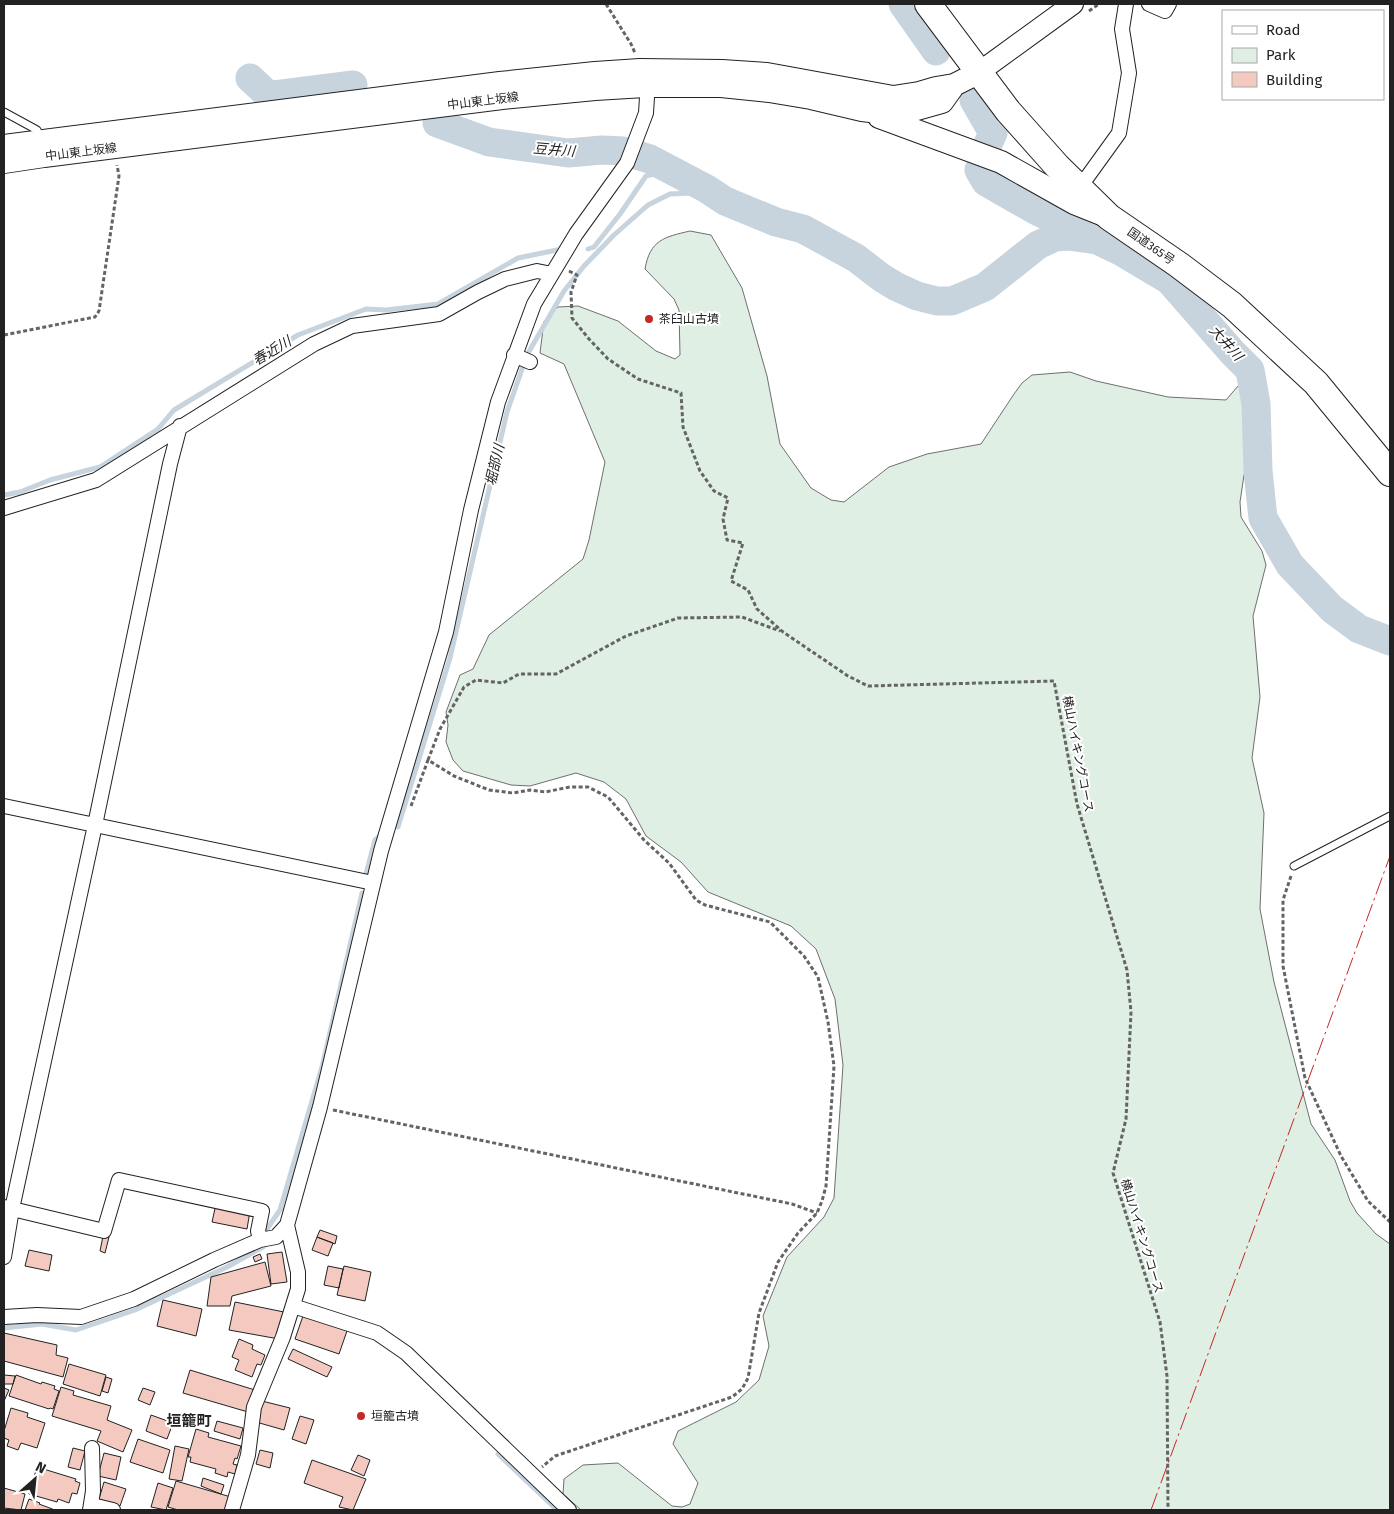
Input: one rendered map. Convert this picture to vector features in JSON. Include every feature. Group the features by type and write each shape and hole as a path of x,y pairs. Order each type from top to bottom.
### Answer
{"highway":[{"name":"国道365号","path":"928,4 1014,118 1056,166 1110,217 1232,305 1316,383 1389,469"}],"main road":[{"name":"中山東上坂線","path":"4,146 116,148 502,98 595,89 643,78 722,70 767,74 893,97 954,85 978,72"},
{"name":"中山東上坂線","path":"4,162 44,148 500,83 594,72 769,92 811,98 862,110 888,113 910,111 942,102 954,85"},
{"path":"862,110 1001,162 1074,203 1110,217"}],"street":[{"path":"978,72 1074,4"},
{"path":"1078,187 1119,133 1129,73 1122,28 1126,4"},
{"path":"1149,4 1165,12 1169,4"},
{"path":"4,1317 37,1315 81,1317 134,1299 214,1260 260,1240 276,1237 287,1224 320,1107 373,884 446,632 471,510 498,402 522,358 534,304 576,234 627,163 646,113 648,96 643,78"},
{"path":"4,508 96,480 314,344 352,326 439,314 505,279 537,271 554,270"},
{"path":"4,1258 8,1208 95,825 170,464 180,426"},
{"path":"4,806 373,884"},
{"path":"8,1208 104,1230 119,1180 262,1210 258,1232 260,1240"},
{"path":"232,1510 248,1455 254,1406 283,1337 298,1289 298,1272 287,1224"},
{"path":"293,1306 377,1333 406,1353 569,1510"},
{"path":"92,1448 93,1491 91,1508 113,1510"}],"lane":[{"path":"4,112 37,130 44,148"},
{"path":"1294,866 1390,816"}],"path":[{"path":"606,4 632,44 643,78"},
{"path":"4,335 95,317 99,311 119,176 116,148"},
{"name":"横山ハイキングコース","path":"554,270 577,274 571,292 572,318 608,358 638,380 681,392 682,427 700,471 714,491 728,498 723,519 727,540 743,543 731,581 748,590 757,609 783,632 848,676 868,686 1054,681 1077,804 1127,970 1130,1012 1126,1119 1114,1173 1160,1322 1167,1376 1168,1510"},
{"path":"410,809 440,729 464,687 476,680 503,682 519,674 556,674 626,636 678,618 742,617 783,632"},
{"path":"428,760 454,776 489,790 513,793 530,790 545,792 570,787 588,788 608,797 644,840 669,862 696,900 705,905 770,922 804,956 818,978 821,988 834,1066 826,1186 822,1201 816,1213 798,1233 778,1262 759,1313 748,1378 742,1389 732,1397 555,1456 533,1474"},
{"path":"1294,866 1283,900 1283,966 1306,1078 1341,1156 1368,1201 1390,1222"},
{"path":"320,1107 356,1116 792,1204 816,1213"}],"green space":[{"path":"690,231 711,235 742,288 767,376 780,444 811,488 831,500 844,502 889,467 927,454 981,444 1022,383 1032,375 1070,372 1096,381 1168,397 1226,400 1238,386 1250,383 1262,389 1267,401 1266,419 1244,475 1240,502 1241,517 1262,551 1266,565 1253,616 1260,697 1252,758 1264,813 1260,909 1274,982 1311,1124 1335,1160 1350,1201 1357,1213 1376,1234 1390,1244 1390,1510 581,1510 563,1494 564,1479 583,1465 618,1463 672,1506 682,1507 690,1504 698,1483 673,1444 678,1431 736,1402 759,1380 769,1346 763,1316 787,1257 824,1217 834,1198 843,1065 835,999 816,949 791,926 708,892 681,862 646,836 626,799 604,782 576,773 530,786 511,785 463,771 453,760 446,742 448,725 446,712 460,675 473,669 489,635 583,559 589,540 605,462 564,364 540,353 544,321 558,307 578,306 618,321 656,351 675,359 680,355 679,310 674,299 645,269 650,252 660,241 673,235"}],"building":[{"path":"216,1204 250,1211 247,1229 212,1222"},
{"path":"320,1230 337,1236 335,1244 317,1237"},
{"path":"103,1236 109,1237 105,1253 100,1251"},
{"path":"317,1237 333,1243 328,1256 312,1250"},
{"path":"29,1250 52,1255 49,1271 25,1266"},
{"path":"282,1252 287,1282 271,1284 267,1254"},
{"path":"260,1254 262,1259 255,1262 253,1257"},
{"path":"265,1262 271,1286 232,1296 230,1306 207,1306 211,1277"},
{"path":"328,1266 343,1269 339,1288 324,1285"},
{"path":"344,1266 371,1272 365,1301 337,1295"},
{"path":"163,1300 202,1309 196,1336 157,1326"},
{"path":"235,1302 284,1312 279,1339 229,1330"},
{"path":"304,1313 348,1328 339,1354 295,1339"},
{"path":"4,1333 57,1345 56,1355 68,1358 63,1377 4,1361"},
{"path":"239,1339 253,1345 252,1349 265,1355 261,1365 257,1364 252,1377 235,1370 239,1360 232,1357"},
{"path":"293,1349 332,1367 327,1377 288,1359"},
{"path":"69,1364 106,1375 100,1396 63,1384"},
{"path":"190,1370 255,1390 248,1412 183,1393"},
{"path":"4,1375 15,1376 13,1384 4,1384"},
{"path":"16,1375 41,1384 42,1382 55,1386 54,1389 59,1391 53,1409 9,1396"},
{"path":"106,1377 112,1379 108,1393 102,1391"},
{"path":"61,1387 74,1391 73,1395 111,1406 107,1420 132,1430 123,1452 97,1441 101,1431 52,1416"},
{"path":"4,1388 9,1390 4,1401"},
{"path":"143,1388 155,1392 150,1405 138,1400"},
{"path":"262,1401 290,1408 284,1430 256,1422"},
{"path":"11,1408 28,1413 27,1417 45,1423 37,1448 21,1443 18,1450 7,1446 9,1440 4,1438 4,1431"},
{"path":"151,1415 173,1423 167,1439 146,1431"},
{"path":"300,1416 314,1420 306,1444 292,1439"},
{"path":"217,1421 243,1428 240,1439 214,1431"},
{"path":"196,1429 209,1433 208,1437 241,1446 237,1459 235,1458 233,1464 237,1465 235,1474 228,1472 227,1477 215,1473 216,1469 190,1462 191,1457 188,1457"},
{"path":"138,1439 170,1450 163,1473 130,1462"},
{"path":"175,1446 189,1449 182,1481 169,1479"},
{"path":"73,1448 85,1451 80,1470 68,1467"},
{"path":"260,1450 273,1453 270,1468 256,1464"},
{"path":"104,1453 121,1457 116,1480 98,1476"},
{"path":"358,1455 370,1460 364,1476 351,1470"},
{"path":"312,1460 366,1479 353,1510 339,1507 343,1497 304,1483"},
{"path":"37,1467 76,1479 75,1481 80,1483 77,1494 72,1493 69,1503 58,1499 57,1502 29,1494"},
{"path":"203,1478 224,1485 221,1494 201,1486"},
{"path":"176,1481 231,1497 227,1510 178,1510 168,1507"},
{"path":"104,1482 126,1489 120,1506 99,1499"},
{"path":"158,1483 173,1488 166,1510 151,1507"},
{"path":"4,1488 25,1494 21,1510 4,1508"},
{"path":"29,1499 39,1504 55,1510 25,1510"}],"waterway":[{"name":"大井川","path":"903,4 936,51"},
{"name":"豆井川","path":"250,78 266,93 274,95 353,85"},
{"name":"大井川","path":"974,100 993,133 987,146"},
{"path":"437,123 489,142 568,153 602,150 623,151 650,159 707,189 725,201 776,222 803,229 856,258 897,287 917,296 937,301 952,301 985,287 1038,245 1055,237 1068,236 1097,240"},
{"name":"春近川","path":"588,249 594,247 646,176 670,170"},
{"name":"大井川","path":"979,170 986,182 1035,210 1122,252 1169,280 1250,370 1256,404 1258,471 1263,518 1290,565 1332,609 1359,629 1390,641"},
{"name":"堀部川","path":"398,827 450,658 507,412 527,355 564,291 584,266 614,235 648,205 670,194 691,193 703,195 707,189"},
{"name":"春近川","path":"4,495 20,492 50,480 100,467 158,429 174,410 298,335 366,309 386,310 438,304 518,258 557,250"},
{"name":"堀部川","path":"366,874 375,840 380,836"},
{"path":"267,1229 280,1210 322,1067 362,893"},
{"path":"4,1328 42,1324 76,1330 135,1310 227,1267 266,1244"},
{"path":"498,1454 557,1510"}],"power":[{"path":"1151,1510 1390,856"}],"place":[{"name":"茶臼山古墳","path":"649,319"},
{"name":"垣籠古墳","path":"361,1416"}],"district":[{"name":"垣籠町","path":"189,1421"}]}
